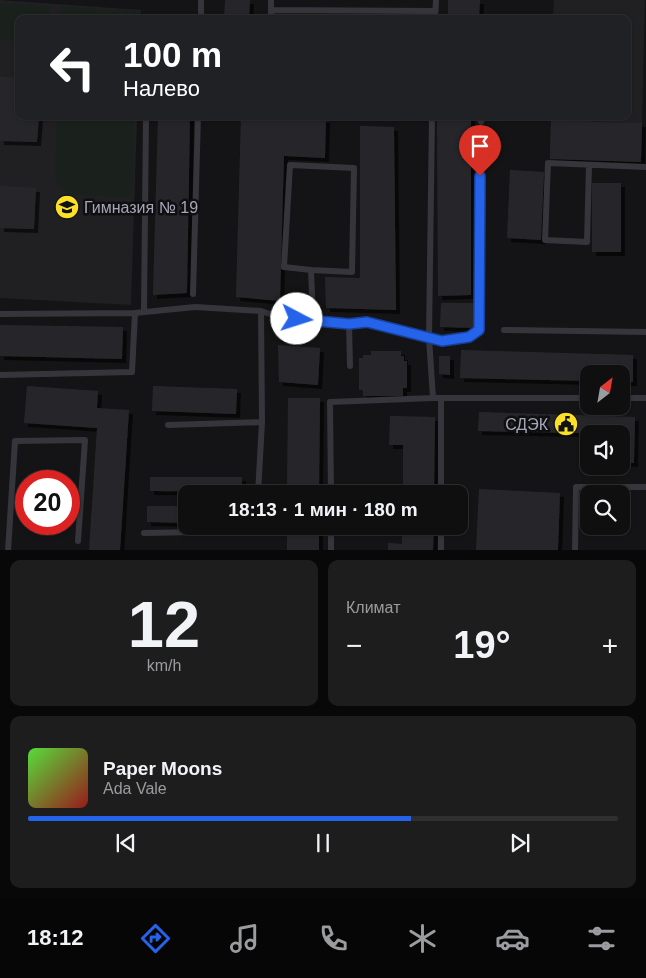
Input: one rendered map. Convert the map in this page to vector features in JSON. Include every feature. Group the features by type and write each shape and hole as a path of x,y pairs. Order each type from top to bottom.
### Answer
{"lane":[{"path":"200,15 201,0"},
{"path":"271,0 271,15"},
{"path":"435,15 436,0"},
{"path":"271,10 435,10"},
{"path":"144,311 146,120"},
{"path":"193,294 198,120"},
{"path":"432,120 429,338 434,398"},
{"path":"0,314 134,313 195,307 261,311 282,318 349,324 367,322 442,341 469,337 479,330 480,138"},
{"path":"589,165 587,242 545,240 548,163 646,167"},
{"path":"290,165 354,168 352,272 311,270 284,267 290,165"},
{"path":"311,270 313,320"},
{"path":"258,485 262,422 261,311"},
{"path":"0,375 132,372 134,313"},
{"path":"349,324 350,366"},
{"path":"504,330 646,332"},
{"path":"331,485 330,402 434,398 580,398"},
{"path":"441,398 441,485"},
{"path":"630,398 646,398"},
{"path":"168,425 262,422"},
{"path":"8,550 15,441 85,440 78,541"},
{"path":"575,550 576,487 646,487"},
{"path":"144,533 178,532"},
{"path":"331,535 331,550"},
{"path":"441,535 441,550"}],"shaded area":[{"name":"Гимназия № 19","path":"0,0 141,10 140,15 15,15 15,120 137,120 131,305 0,298"},
{"path":"554,0 645,0 641,162 550,159 551,120 631,120 631,15 553,15"},
{"path":"0,3 50,6 49,15 15,15 15,41 0,40"},
{"path":"60,6 139,11 139,15 59,15"},
{"path":"56,120 135,120 132,198 70,194 61,189 55,175"}],"building":[{"path":"225,0 250,0 249,15 224,15"},
{"path":"448,0 480,0 479,15 448,15"},
{"path":"0,77 15,78 15,120 39,120 37,142 0,141"},
{"path":"158,120 190,120 187,293 153,295"},
{"path":"241,120 326,120 325,158 284,156 280,301 236,297"},
{"path":"437,120 471,120 471,295 438,296"},
{"path":"551,121 642,123 641,162 550,159"},
{"path":"360,126 394,127 396,310 326,308 325,277 360,278"},
{"path":"510,170 544,172 541,240 507,238"},
{"path":"592,183 621,183 621,252 592,252"},
{"path":"0,186 36,188 34,229 0,228"},
{"path":"441,303 476,303 476,328 440,327"},
{"path":"0,325 123,327 122,359 0,356"},
{"path":"278,345 320,348 318,385 279,382"},
{"path":"461,350 633,355 633,382 630,382 630,365 580,365 580,381 460,378"},
{"path":"371,351 401,351 404,361 407,361 407,388 403,388 403,396 363,396 363,390 359,390 359,358 363,358 363,355 371,355"},
{"path":"439,356 450,356 450,375 439,374"},
{"path":"27,386 98,391 97,408 129,410 120,550 89,550 97,428 24,423"},
{"path":"153,386 237,389 236,414 152,411"},
{"path":"288,398 320,398 319,485 287,485"},
{"path":"479,412 635,417 634,463 630,463 630,425 580,425 580,433 478,431"},
{"path":"390,416 435,417 434,485 403,485 403,445 389,445"},
{"path":"150,477 242,477 242,485 178,485 178,491 150,491"},
{"path":"479,489 560,493 558,550 476,550"},
{"path":"147,506 178,506 178,523 147,522"},
{"path":"287,535 319,535 319,550 287,550"},
{"path":"402,535 434,535 433,550 388,550 388,543 402,544"}],"place":[{"name":"Гимназия № 19","path":"67,207"},
{"name":"СДЭК","path":"566,424"}],"route":[{"path":"297,319 349,324 367,322 442,341 469,337 479,330 480,176"}]}
